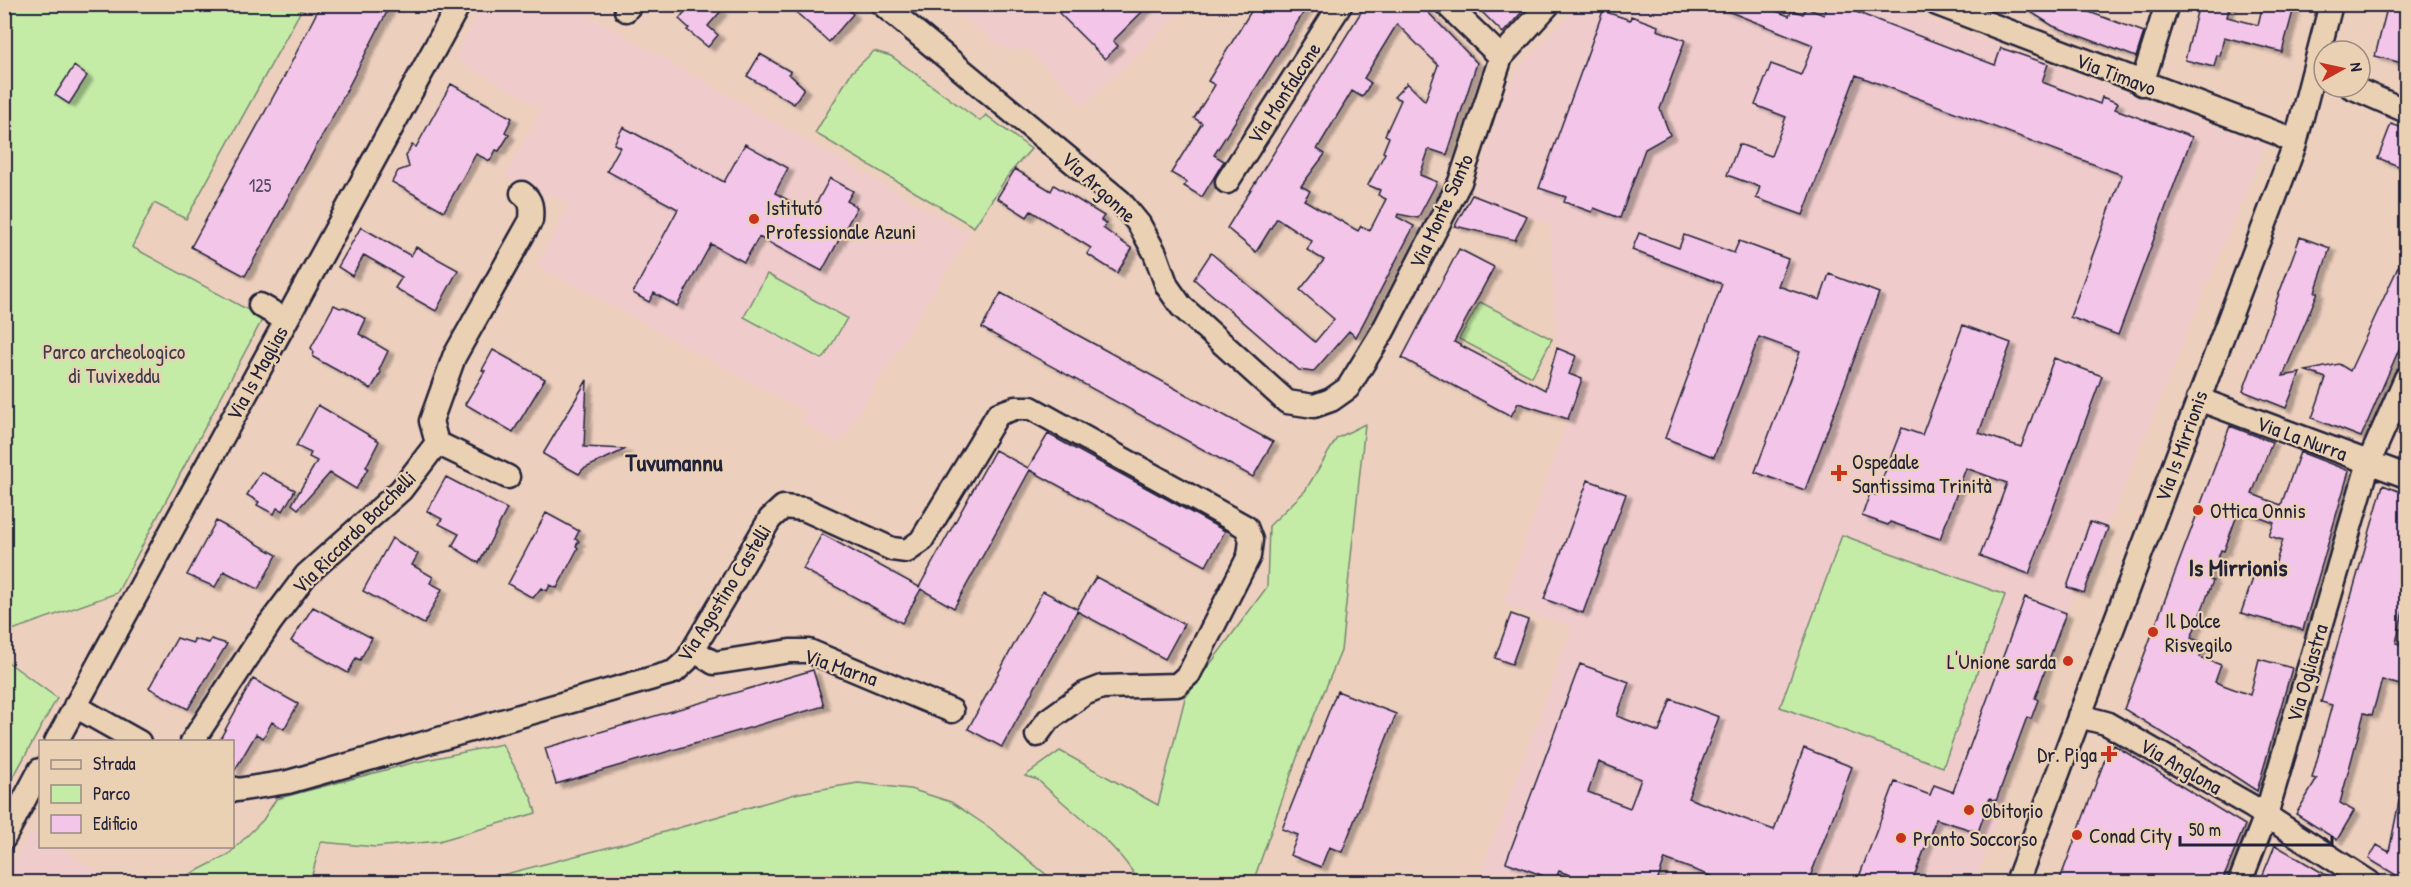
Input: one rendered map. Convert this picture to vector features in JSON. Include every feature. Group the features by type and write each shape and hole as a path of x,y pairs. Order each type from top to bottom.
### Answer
{"street":[{"name":"Via Is Maglias","path":"57,740 459,4"},
{"name":"Via Argonne","path":"882,4 1120,201 1139,224 1155,253 1167,286 1181,306 1287,402 1314,406 1331,400 1348,388"},
{"name":"Via Monfalcone","path":"1227,182 1341,4"},
{"path":"1446,4 1501,57"},
{"name":"Via Monte Santo","path":"1348,388 1383,331 1460,182 1501,57 1549,4"},
{"name":"Via Timavo","path":"1937,4 2142,84 2279,134 2295,144"},
{"path":"2142,84 2167,4"},
{"name":"Via Is Mirrionis","path":"2325,39 2331,4"},
{"name":"Via Is Mirrionis","path":"2017,882 2312,94"},
{"path":"2372,96 2406,111"},
{"path":"508,477 437,443 431,421 454,357 531,220 532,206 522,193"},
{"path":"260,305 286,320"},
{"name":"Via Ogliastra","path":"2240,882 2266,815 2369,462 2406,378"},
{"name":"Via La Nurra","path":"2198,399 2406,476"},
{"name":"Via Agostino Castelli","path":"234,789 288,782 674,672 687,660 770,519 783,507 804,509 892,549 908,551 921,541 998,414 1015,408 1031,408 1246,527 1251,540 1249,556 1189,674 1176,685 1102,687 1084,694 1048,720 1037,735"},
{"name":"Via Riccardo Bacchelli","path":"193,740 274,617 306,575 400,490 437,443"},
{"name":"Via Marna","path":"693,650 714,663 790,651 809,651 952,711"},
{"path":"75,706 137,740"},
{"name":"Via Anglona","path":"2079,716 2106,723 2266,815 2369,882"},
{"path":"4,838 39,772"}],"shaded area":[{"name":"Istituto Professionale Azuni","path":"483,5 571,5 970,234 839,443 800,421 805,412 537,265 570,205 550,194 547,199 505,176 542,108 454,58"},
{"path":"948,5 1188,5 1083,105 1027,48 1005,50"},
{"name":"Ospedale Santissima Trinità","path":"1579,5 1893,5 2265,144 2107,528 2084,593 2075,590 2035,698 2038,700 2031,719 2027,718 2000,791 2004,801 1975,882 1497,882 1480,876 1572,627 1503,604 1568,419 1540,410 1557,348 1550,225 1472,195 1508,86 1526,60"},
{"path":"31,831 39,835 39,848 59,848 115,882 5,882 5,876"}],"green space":[{"name":"Parco archeologico di Tuvixeddu","path":"5,5 304,5 186,219 154,203 132,247 263,318 117,593 12,630 5,642"},
{"path":"874,51 891,56 980,121 986,115 1031,149 1009,174 974,227 815,133 851,73"},
{"path":"767,274 847,318 824,358 821,359 744,317"},
{"path":"1480,302 1552,339 1532,377 1459,339"},
{"path":"1365,424 1341,651 1299,752 1253,882 1139,882 1106,840 1038,780 1025,776 1060,751 1158,805 1185,698 1267,587 1269,526 1305,491 1337,438"},
{"path":"1842,535 2005,595 1943,767 1780,707"},
{"path":"5,660 57,698 5,792"},
{"path":"502,744 532,799 536,813 439,841 376,847 321,842 310,882 175,882 228,855 263,820 276,799 412,763"},
{"path":"858,783 910,789 951,802 990,828 1055,882 475,882 633,841 799,793"}],"building":[{"path":"321,4 391,4 339,105 245,276 191,247 284,77"},
{"path":"691,4 712,4 721,11 708,26 718,35 708,47 687,30 689,28 679,19"},
{"path":"787,4 842,4 853,14 829,42"},
{"path":"1068,4 1150,4 1113,41 1118,46 1105,59 1059,13"},
{"path":"1267,4 1309,4 1214,155 1224,161 1202,197 1184,186 1187,182 1171,173 1202,123 1194,118 1215,85 1208,81 1253,8 1261,13"},
{"path":"1366,4 1420,4 1477,63 1447,155 1429,149 1420,175 1437,182 1418,218 1398,214 1397,217 1414,226 1356,337 1349,331 1313,372 1299,370 1194,279 1211,253 1315,342 1334,319 1300,290 1324,260 1307,250 1312,241 1277,218 1256,252 1227,228","holes":["1397,24 1438,65 1425,101 1407,83 1394,97 1401,100 1385,135 1389,137 1383,152 1385,153 1368,185 1380,190 1378,195 1386,199 1370,230 1361,226 1358,231 1304,200 1310,191 1301,186 1325,154 1317,149 1352,91 1362,97 1371,83 1364,78"]},
{"path":"1474,4 1529,4 1503,33"},
{"path":"1710,4 1758,4 1789,16 1792,10 1803,14 1806,8 1824,15 1828,4 1835,4 1995,65 2001,48 2048,64 2042,82 2100,104 2102,97 2118,103 2115,109 2192,137 2118,335 2070,317 2122,175 1856,75 1803,215 1756,198 1760,187 1727,175 1739,144 1771,156 1786,117 1755,105 1771,64 1801,75 1813,45"},
{"path":"2018,4 2067,4 2144,32 2136,57 2053,26"},
{"path":"2199,4 2230,4 2227,17 2258,25 2263,4 2295,4 2282,52 2224,37 2220,56 2217,55 2214,67 2185,60"},
{"path":"2388,4 2406,4 2406,64 2375,56"},
{"path":"1603,11 1630,20 1631,16 1658,26 1657,30 1685,40 1660,109 1670,135 1645,149 1620,218 1594,208 1592,212 1564,202 1566,197 1539,188"},
{"path":"760,54 791,72 789,74 804,88 794,104 747,76"},
{"path":"74,66 87,76 69,104 55,95"},
{"path":"451,84 512,118 505,132 509,135 499,151 496,150 490,161 476,154 444,211 392,182 398,171 409,167 406,156 412,145 416,147"},
{"path":"2391,124 2406,129 2406,169 2378,158"},
{"path":"623,127 724,182 745,144 788,168 775,193 811,213 830,178 853,191 847,201 857,207 822,271 759,237 744,262 711,244 677,306 654,293 649,302 633,293 678,209 607,171 620,147 614,144"},
{"path":"1015,169 1051,191 1054,185 1104,216 1101,220 1106,224 1103,228 1132,249 1117,273 1087,254 1091,248 1031,211 1027,217 997,198"},
{"path":"1472,195 1527,216 1515,240 1455,226"},
{"path":"361,227 411,256 416,247 458,270 436,311 395,288 402,277 364,255 352,276 338,267"},
{"path":"1639,233 1679,248 1684,235 1734,253 1739,241 1788,259 1778,286 1820,300 1829,274 1879,293 1805,490 1755,472 1800,352 1759,337 1714,457 1665,438 1722,284 1632,250"},
{"path":"2300,237 2330,248 2315,292 2318,292 2283,376 2300,373 2286,408 2243,391"},
{"path":"1459,249 1494,267 1454,342 1545,390 1557,348 1576,356 1569,374 1582,379 1568,419 1518,403 1511,416 1402,358"},
{"path":"2406,250 2406,333 2361,437 2312,418 2326,378 2306,371 2339,364 2350,371"},
{"path":"1001,293 1273,442 1253,477 982,328"},
{"path":"334,305 344,307 366,319 359,334 388,351 379,370 381,372 371,389 313,357 314,352 311,348"},
{"path":"1963,325 2011,343 1979,433 2021,447 2054,358 2102,376 2029,574 1980,556 2007,483 1966,468 1940,539 1890,522 1888,525 1862,516 1870,493 1876,495 1902,428 1922,435"},
{"path":"493,350 545,379 513,432 465,404 485,371 482,370"},
{"path":"587,380 584,447 626,449 583,469 579,474 543,454"},
{"path":"318,405 379,441 356,489 330,473 298,509 292,504 317,461 309,457 311,453 296,446"},
{"path":"2230,426 2272,442 2252,494 2281,505 2300,452 2349,471 2303,630 2241,613 2257,567 2273,571 2283,540 2269,536 2274,523 2239,510 2224,551 2221,550 2210,580 2213,581 2191,638 2204,643 2200,657 2221,665 2215,682 2250,695 2259,659 2292,668 2257,791 2190,747 2189,749 2124,709"},
{"path":"1048,434 1225,531 1206,566 1030,470 954,608 921,589 902,623 803,569 822,534 919,587 995,450 1028,468"},
{"path":"261,472 295,490 283,511 277,508 274,514 257,505 259,502 247,495"},
{"path":"446,477 507,509 479,563 452,546 459,534 439,524 442,519 427,511"},
{"path":"1588,480 1626,494 1583,613 1544,599"},
{"path":"2383,485 2406,494 2406,607 2404,606 2396,643 2406,646 2406,677 2404,686 2382,680 2372,715 2364,713 2340,803 2354,811 2337,840 2296,814 2317,779 2312,778 2332,705 2321,702"},
{"path":"546,513 579,531 575,539 579,541 576,546 578,548 557,588 550,585 547,591 541,588 533,598 508,584"},
{"path":"216,521 277,555 258,589 224,571 215,587 187,575"},
{"path":"2090,522 2108,528 2084,593 2067,587"},
{"path":"392,538 418,554 412,565 433,577 430,583 442,589 424,624 363,591"},
{"path":"1096,577 1184,624 1165,659 1077,611 1002,747 968,729 1043,591 1077,609"},
{"path":"2025,597 2066,613 2035,698 2038,700 2031,719 2027,717 1996,801 1990,798 1978,832 1936,819 1912,882 1857,882 1895,782 1930,795 1934,785 1953,792"},
{"path":"313,607 372,638 360,660 356,658 348,673 291,641"},
{"path":"1511,614 1528,620 1512,664 1495,658"},
{"path":"177,638 193,643 194,639 209,643 211,639 227,644 188,709 149,688"},
{"path":"1580,664 1629,682 1617,716 1659,732 1671,699 1719,717 1688,798 1774,830 1804,748 1852,767 1808,882 1727,882 1665,859 1657,882 1589,882 1559,871 1555,880 1506,862","holes":["1599,762 1641,779 1630,808 1588,792"]},
{"path":"813,670 824,706 556,784 545,748"},
{"path":"253,679 298,704 284,729 272,722 263,738 256,734 234,772 234,740 220,740"},
{"path":"1337,691 1396,714 1342,852 1329,847 1321,867 1290,855 1298,835 1282,829"},
{"path":"2114,745 2245,825 2222,882 2059,882 2105,759"},
{"path":"2399,801 2406,801 2406,881 2369,859 2377,845 2389,852"},
{"path":"2275,845 2338,882 2260,882"}],"place":[{"name":"Istituto Professionale Azuni","path":"754,219"},
{"name":"Ospedale Santissima Trinità","path":"1839,473"},
{"name":"Ottica Onnis","path":"2198,510"},
{"name":"Il Dolce Risvegilo","path":"2153,632"},
{"name":"L'Unione sarda","path":"2068,661"},
{"name":"Dr. Piga","path":"2109,754"},
{"name":"Obitorio","path":"1969,810"},
{"name":"Conad City","path":"2077,835"},
{"name":"Pronto Soccorso","path":"1901,838"}],"district":[{"name":"Tuvumannu","path":"674,462"},
{"name":"Is Mirrionis","path":"2238,567"}]}
